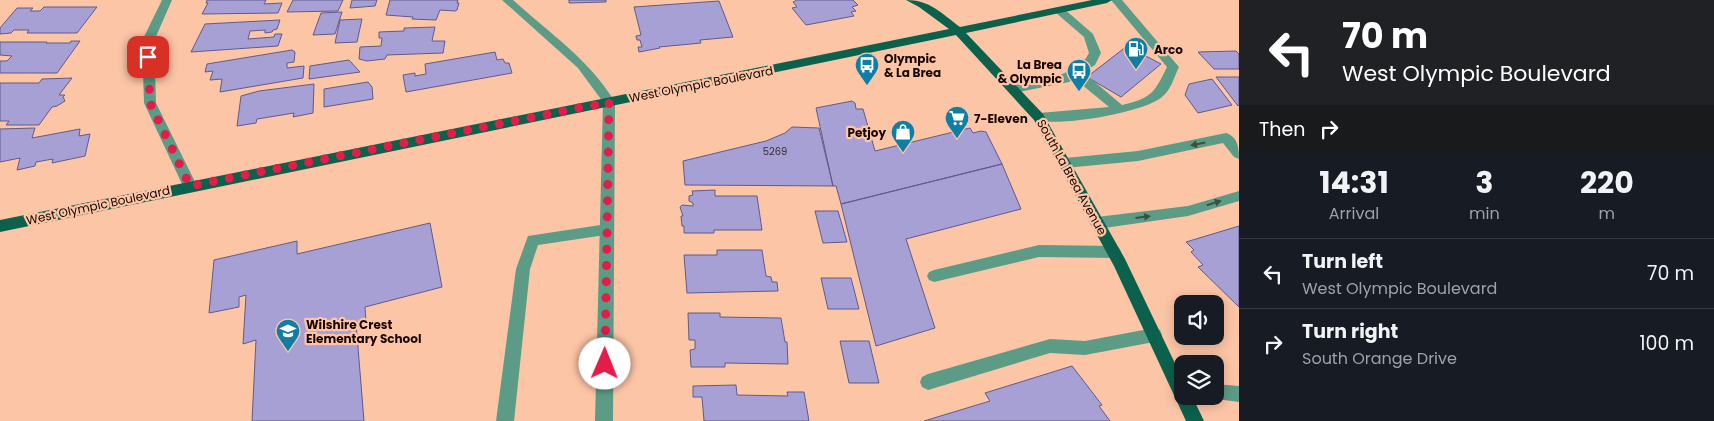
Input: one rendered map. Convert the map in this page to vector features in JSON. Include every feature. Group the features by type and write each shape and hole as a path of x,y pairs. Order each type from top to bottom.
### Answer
{"main road":[{"name":"South La Brea Avenue","path":"910,0 919,3 958,31 1039,117 1114,252 1174,376"},
{"name":"West Olympic Boulevard","path":"0,226 1107,0"},
{"name":"South La Brea Avenue","path":"1188,405 1195,421"}],"street":[{"path":"167,0 148,41 150,103 190,186"},
{"path":"507,0 533,25 570,54 592,77 609,102 604,421"},
{"path":"1039,117 1065,116 1137,106 1160,94 1173,66 1116,0"},
{"path":"1014,89 1069,78 1091,62 1095,53 1088,36 1059,10"},
{"path":"1075,72 1119,109"},
{"path":"1065,163 1138,156 1226,138 1239,154"},
{"path":"1097,223 1188,211 1239,196"},
{"path":"505,421 523,269 533,240 607,230"},
{"path":"934,276 1039,251 1114,252"},
{"path":"928,382 1050,346 1085,348 1154,336"},
{"path":"1224,393 1239,394"}],"building":[{"path":"207,0 266,0 264,4 282,3 278,13 202,14 208,3 206,3"},
{"path":"293,0 343,0 338,11 287,12"},
{"path":"352,0 377,0 375,6 350,8"},
{"path":"390,0 458,0 457,3 459,3 455,11 440,10 436,20 412,19 413,17 386,15"},
{"path":"569,0 606,0 606,2 569,3"},
{"path":"797,0 853,0 858,5 852,7 856,11 851,12 854,16 806,25 792,8 797,7 793,2"},
{"path":"719,1 733,37 700,40 701,43 659,47 639,52 638,47 642,47 640,40 637,40 636,36 641,35 634,7"},
{"path":"44,7 97,7 77,33 27,33 29,30 14,30 11,33 0,34 0,28 17,8 33,8 30,11 40,11"},
{"path":"342,12 335,34 313,35 321,13"},
{"path":"362,19 357,42 335,43 340,20"},
{"path":"280,20 277,29 272,32 265,33 265,30 250,31 248,39 274,37 275,34 282,34 278,46 191,52 205,24"},
{"path":"435,27 432,41 445,41 443,53 387,55 385,59 367,61 359,59 360,47 381,46 382,38 379,38 379,32 404,31 404,28"},
{"path":"71,41 80,41 57,73 0,73 0,61 7,61 12,56 0,55 0,42 70,43"},
{"path":"1127,46 1161,64 1121,97 1087,77"},
{"path":"292,50 295,52 294,62 287,63 287,68 304,66 303,78 220,92 222,79 210,80 213,71 205,72 207,64"},
{"path":"1236,51 1239,54 1239,69 1214,69 1198,52"},
{"path":"495,52 497,60 503,59 505,63 509,63 512,73 406,92 403,75 415,73 415,76 426,74 425,64"},
{"path":"349,60 360,72 309,79 310,66"},
{"path":"1216,77 1239,77 1238,106"},
{"path":"72,78 59,95 65,95 63,97 65,101 52,107 39,125 6,125 9,121 0,121 0,83 39,83 42,79"},
{"path":"1212,79 1232,105 1198,113 1185,95 1189,84"},
{"path":"368,82 372,87 373,99 324,107 324,89"},
{"path":"314,84 313,113 293,117 294,113 257,119 256,123 237,126 241,96 259,91"},
{"path":"852,101 855,103 856,109 863,109 875,151 970,128 973,133 986,132 1002,164 841,204 836,186 833,186 816,108"},
{"path":"792,127 819,128 833,186 685,185 683,161 766,141 785,133"},
{"path":"35,128 32,138 80,129 79,136 90,134 85,156 52,163 53,159 36,162 35,166 17,170 20,158 0,162 0,129"},
{"path":"1002,164 1021,209 906,239 935,328 876,346 841,204"},
{"path":"715,190 715,196 757,196 762,230 714,230 714,233 684,233 681,216 683,216 680,207 682,205 693,206 693,203 689,201 689,196 693,195 692,191"},
{"path":"815,211 838,211 847,242 823,243"},
{"path":"430,223 442,287 365,307 366,321 356,323 364,421 252,421 256,340 243,344 246,295 239,297 239,307 209,313 214,260 297,241 297,254"},
{"path":"1239,226 1239,307 1198,267 1203,265 1191,252 1194,250 1186,242"},
{"path":"717,250 762,250 766,276 771,277 772,282 777,282 778,291 687,293 684,255 717,255"},
{"path":"821,278 851,278 859,309 828,309"},
{"path":"688,313 720,313 720,317 781,318 785,342 787,342 788,364 725,363 725,367 691,367 690,350 695,349 695,340 689,340"},
{"path":"840,341 869,341 879,383 849,383"},
{"path":"1072,366 1102,405 1099,406 1110,421 924,421 990,401 985,393"},
{"path":"736,385 737,395 788,396 787,392 804,392 809,421 704,421 702,397 693,397 693,386"}],"place":[{"name":"Arco","path":"1136,70"},
{"name":"Olympic & La Brea","path":"867,86"},
{"name":"La Brea & Olympic","path":"1079,92"},
{"name":"7-Eleven","path":"957,139"},
{"name":"Petjoy","path":"903,153"},
{"name":"Wilshire Crest Elementary School","path":"288,352"}],"route":[{"path":"148,57 150,103 190,186 609,102 605,364"}]}
